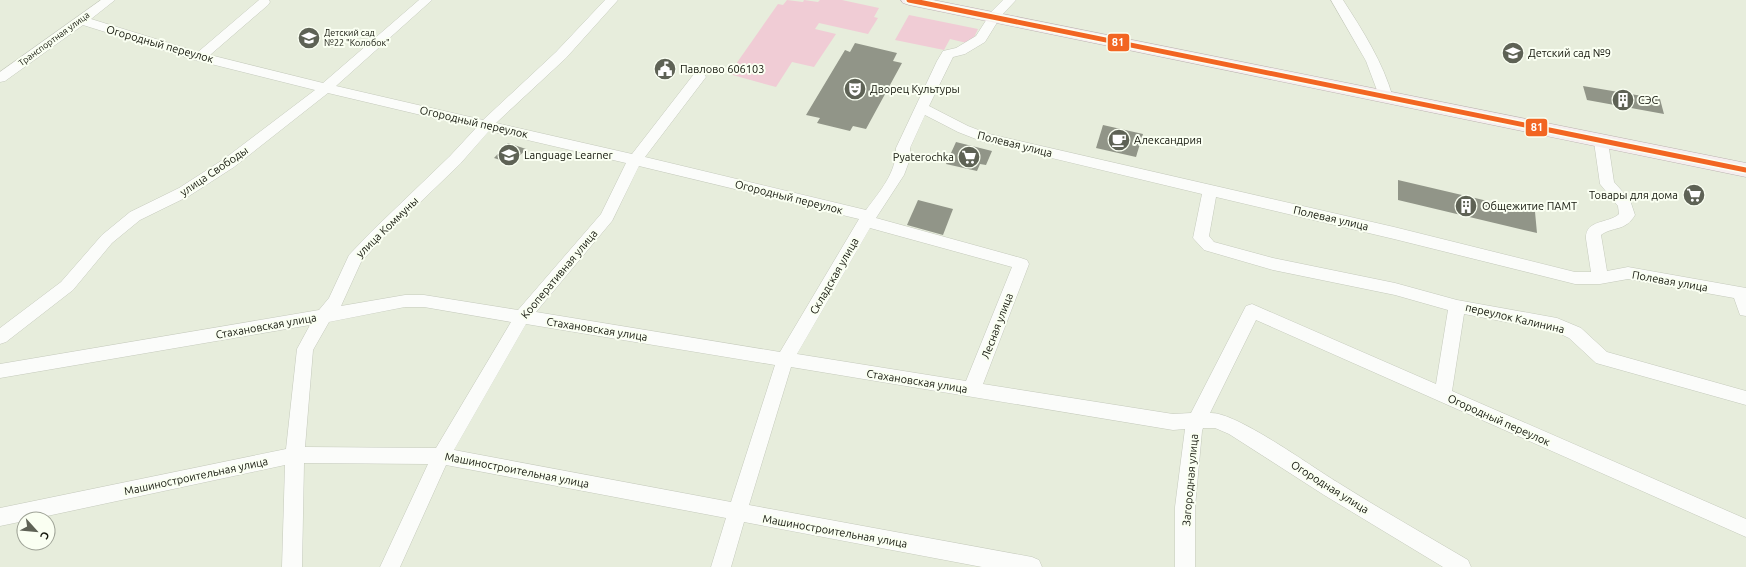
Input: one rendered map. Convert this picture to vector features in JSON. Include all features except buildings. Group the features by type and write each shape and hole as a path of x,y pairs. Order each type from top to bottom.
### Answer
{"main road":[{"path":"909,0 1601,142 1746,170"}],"street":[{"name":"Транспортная улица","path":"0,78 109,0"},
{"name":"улица Свободы","path":"0,337 67,286 107,239 135,216 184,192 229,163 326,88 426,0"},
{"name":"улица Коммуны","path":"292,567 295,455 305,349 324,316 335,302 354,259 455,160 486,125 560,55 612,0"},
{"name":"Складская улица","path":"722,567 737,512 785,359 868,219 892,183 904,160 903,148 943,61 948,54 960,51 981,39 994,18 1010,0"},
{"path":"1337,0 1370,58 1384,88 1386,98"},
{"path":"200,57 264,2"},
{"name":"Огородный переулок","path":"81,20 200,57 635,160 868,219 1021,264"},
{"name":"Кооперативная улица","path":"390,567 442,456 522,317 607,217 635,160 699,77"},
{"name":"Полевая улица","path":"922,108 963,129 986,138 1210,190 1575,278 1600,278 1628,273 1743,293"},
{"path":"1600,278 1597,257 1593,244 1593,233 1598,228 1621,222 1627,215 1625,204 1607,184 1601,142"},
{"name":"переулок Калинина","path":"1210,190 1201,238 1209,246 1273,264 1395,289 1457,306 1557,326 1575,333 1602,358 1746,398"},
{"name":"Лесная улица","path":"972,389 1021,264"},
{"path":"1743,293 1746,310"},
{"name":"Стахановская улица","path":"0,371 405,301 424,301 1173,422 1196,422"},
{"path":"1443,396 1457,306"},
{"name":"Огородный переулок","path":"1252,311 1746,528"},
{"name":"Загородная улица","path":"1185,567 1186,507 1193,431 1196,422 1252,311"},
{"name":"Огородная улица","path":"1196,422 1216,420 1235,428 1461,567"},
{"name":"Машиностроительная улица","path":"0,517 295,455 442,456 1032,567"}],"shaded area":[{"path":"787,0 818,2 820,0 842,0 879,8 874,17 878,18 868,34 819,23 815,29 836,34 814,67 792,62 776,87 729,74 778,4 783,5"},
{"path":"909,15 978,29 971,44 950,39 944,50 895,40"}],"transit line":[{"name":"81","path":"909,0 1746,170"}],"place":[{"name":"Детский сад №22 \"Колобок\"","path":"309,38"},
{"name":"Детский сад №9","path":"1513,53"},
{"name":"Павлово 606103","path":"665,69"},
{"name":"Дворец Культуры","path":"855,89"},
{"name":"СЭС","path":"1623,100"},
{"name":"Александрия","path":"1119,140"},
{"name":"Language Learner","path":"509,155"},
{"name":"Pyaterochka","path":"969,157"},
{"name":"Товары для дома","path":"1694,195"},
{"name":"Общежитие ПАМТ","path":"1466,206"}]}
